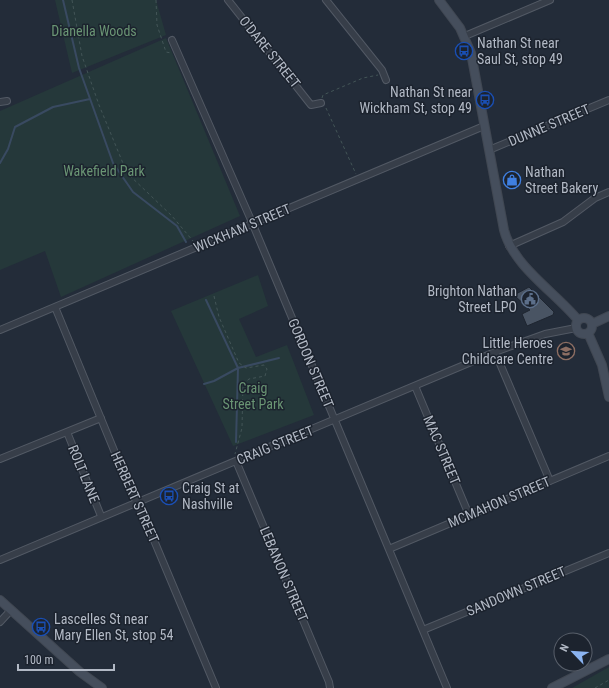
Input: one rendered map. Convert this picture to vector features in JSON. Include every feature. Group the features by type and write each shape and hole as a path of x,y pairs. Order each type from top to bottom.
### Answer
{"street":[{"name":"O'DARE STREET","path":"228,0 311,105 321,103"},
{"path":"326,0 384,74 386,80"},
{"path":"438,0 465,36 471,53 504,230 509,246 519,260 577,324 580,333 588,333"},
{"path":"465,36 550,0"},
{"name":"GORDON STREET","path":"172,40 252,224 448,688"},
{"name":"DUNNE STREET","path":"489,150 609,100"},
{"name":"WICKHAM STREET","path":"0,330 484,126"},
{"path":"509,246 563,222 595,198 609,192"},
{"name":"HERBERT STREET","path":"55,307 216,688"},
{"path":"588,333 592,324 609,316"},
{"path":"577,324 586,318 592,324"},
{"name":"CRAIG STREET","path":"0,560 101,516 335,420 495,352 577,324"},
{"path":"588,333 602,365 609,397"},
{"path":"495,352 550,481"},
{"name":"MAC STREET","path":"415,386 469,515"},
{"path":"0,459 101,418"},
{"name":"ROLT LANE","path":"67,432 101,516"},
{"name":"MCMAHON STREET","path":"389,549 609,456"},
{"name":"LEBANON STREET","path":"236,461 329,682 330,688"},
{"name":"SANDOWN STREET","path":"423,630 609,553"},
{"path":"0,600 80,672 102,688"},
{"path":"0,622 12,610"},
{"path":"552,688 609,659"}],"path":[{"path":"72,0 82,56 99,105 127,173 172,216 197,247"},
{"path":"156,0 157,25 164,48 166,52 174,54 178,52"},
{"path":"358,179 328,108 322,106 321,103 323,95 363,78 384,74"},
{"path":"214,296 219,317 239,363 246,368 264,365 268,369 265,376 250,379 243,384 242,428 235,454"},
{"path":"595,688 609,680"}],"green space":[{"name":"Dianella Woods","path":"55,0 156,0 166,35 72,73"},
{"name":"Wakefield Park","path":"166,38 240,216 61,297 45,251 0,270 0,111"},
{"name":"Craig Street Park","path":"258,275 268,306 239,319 256,357 287,345 314,415 233,446 171,311"},
{"path":"609,667 609,688 572,688"}],"building":[{"path":"529,287 554,312 553,315 527,326 522,314 530,310 514,295"}],"waterway":[{"path":"63,0 79,68 113,163 133,192 177,226 186,242"},
{"path":"0,163 8,149 15,127 53,107 90,99"},
{"path":"206,300 238,368 236,442"},
{"path":"204,384 214,381 238,368 279,358"}],"place":[{"name":"Nathan St near Saul St, stop 49","path":"464,51"},
{"name":"Nathan St near Wickham St, stop 49","path":"485,100"},
{"name":"Nathan Street Bakery","path":"512,180"},
{"name":"Brighton Nathan Street LPO","path":"530,299"},
{"name":"Little Heroes Childcare Centre","path":"566,351"},
{"name":"Craig St at Nashville","path":"169,496"},
{"name":"Lascelles St near Mary Ellen St, stop 54","path":"41,627"}]}
